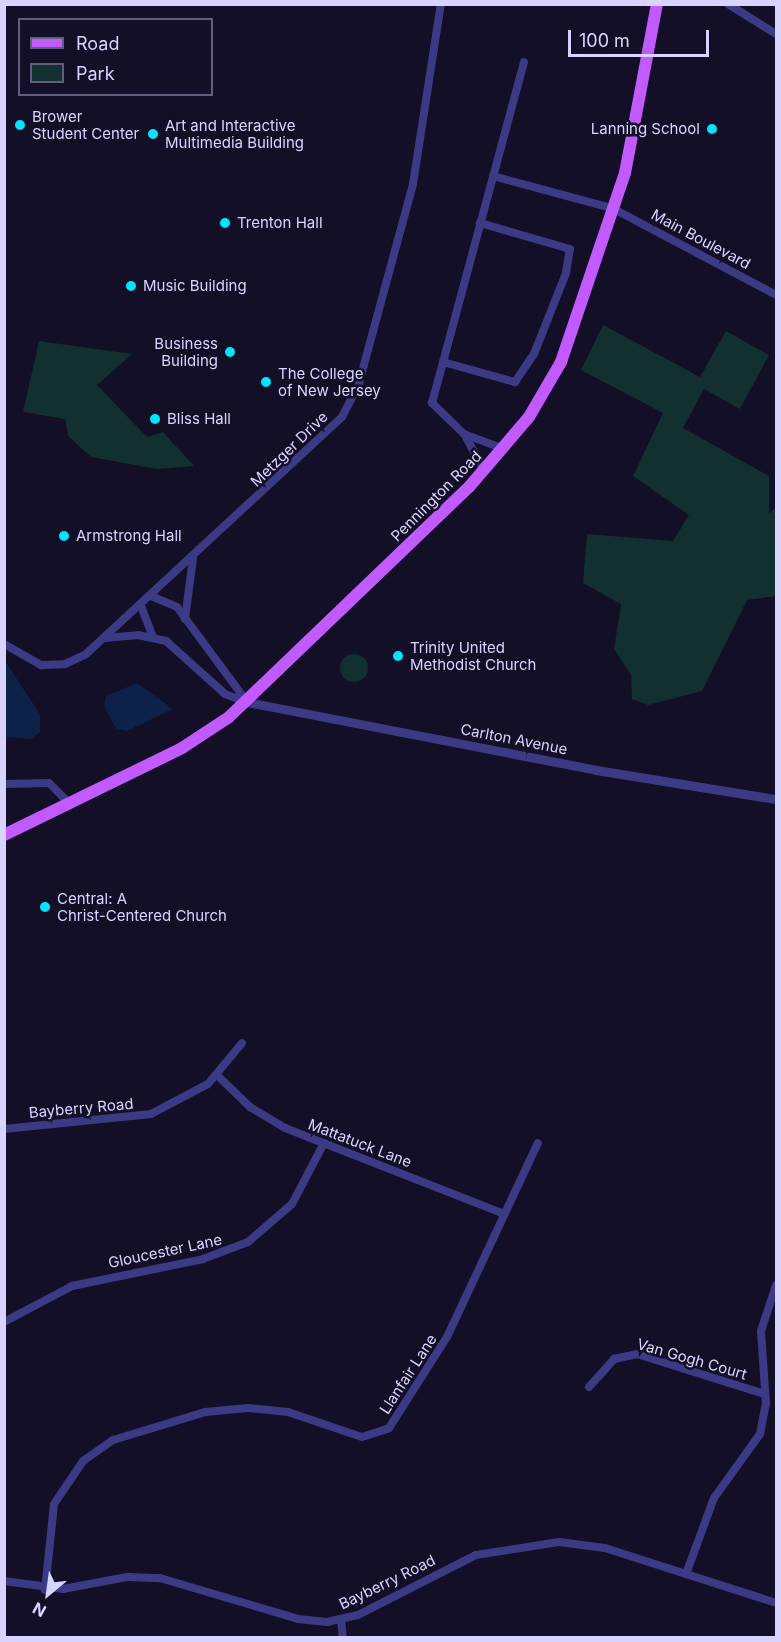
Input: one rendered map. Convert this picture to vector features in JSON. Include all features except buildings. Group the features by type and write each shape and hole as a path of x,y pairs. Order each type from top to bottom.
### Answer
{"main road":[{"name":"Pennington Road","path":"4,835 67,801 182,748 247,702 504,449 561,362 612,208 633,136 657,4"}],"street":[{"name":"Metzger Drive","path":"4,644 30,662 53,666 76,660 141,606 334,427 355,395 414,180 441,4"},
{"path":"728,4 777,34"},
{"path":"484,471 464,434 432,403 524,62"},
{"name":"Main Boulevard","path":"493,176 612,208 777,295"},
{"path":"443,362 515,382 534,354 566,273 570,249 480,223"},
{"path":"464,434 504,449"},
{"path":"185,619 194,557"},
{"path":"151,596 169,600 247,702"},
{"path":"141,606 153,637"},
{"path":"105,638 153,637 182,650 225,694 247,702"},
{"name":"Carlton Avenue","path":"247,702 596,770 777,799"},
{"path":"4,784 49,783 67,801"},
{"name":"Bayberry Road","path":"4,1130 151,1114 218,1076 242,1043"},
{"name":"Mattatuck Lane","path":"218,1076 268,1119 505,1214"},
{"name":"Gloucester Lane","path":"4,1322 72,1286 217,1255 248,1242 292,1204 324,1143"},
{"name":"Llanfair Lane","path":"45,1590 54,1504 82,1461 113,1440 205,1413 248,1408 288,1412 362,1437 388,1428 438,1354 537,1143"},
{"path":"686,1574 710,1505 760,1434 765,1394 761,1331 777,1285"},
{"name":"Van Gogh Court","path":"589,1387 614,1359 637,1354 765,1394"},
{"name":"Bayberry Road","path":"4,1581 45,1590 127,1577 160,1578 298,1620 341,1620 476,1555 521,1544 582,1544 777,1603"},
{"path":"341,1620 343,1638"}],"green space":[{"path":"603,325 700,377 726,331 769,355 740,409 704,389 683,428 769,476 769,514 776,507 776,596 747,600 702,691 648,705 632,699 631,675 614,649 621,604 583,583 587,534 673,541 689,515 633,476 663,413 581,370"},
{"path":"39,341 132,354 97,385 147,437 163,432 194,466 157,469 91,457 68,436 65,419 23,412"},
{"path":"354,654 364,658 368,668 364,678 354,682 344,678 340,668 344,658"}],"water":[{"path":"5,661 40,714 40,732 31,739 9,737 5,741"},
{"path":"137,683 173,709 127,731 116,729 104,706 106,696"}],"place":[{"name":"Brower Student Center","path":"20,125"},
{"name":"Lanning School","path":"712,129"},
{"name":"Art and Interactive Multimedia Building","path":"153,134"},
{"name":"Trenton Hall","path":"225,223"},
{"name":"Music Building","path":"131,286"},
{"name":"Business Building","path":"230,352"},
{"name":"The College of New Jersey","path":"266,382"},
{"name":"Bliss Hall","path":"155,419"},
{"name":"Armstrong Hall","path":"64,536"},
{"name":"Trinity United Methodist Church","path":"398,656"},
{"name":"Central: A Christ-Centered Church","path":"45,907"}]}
